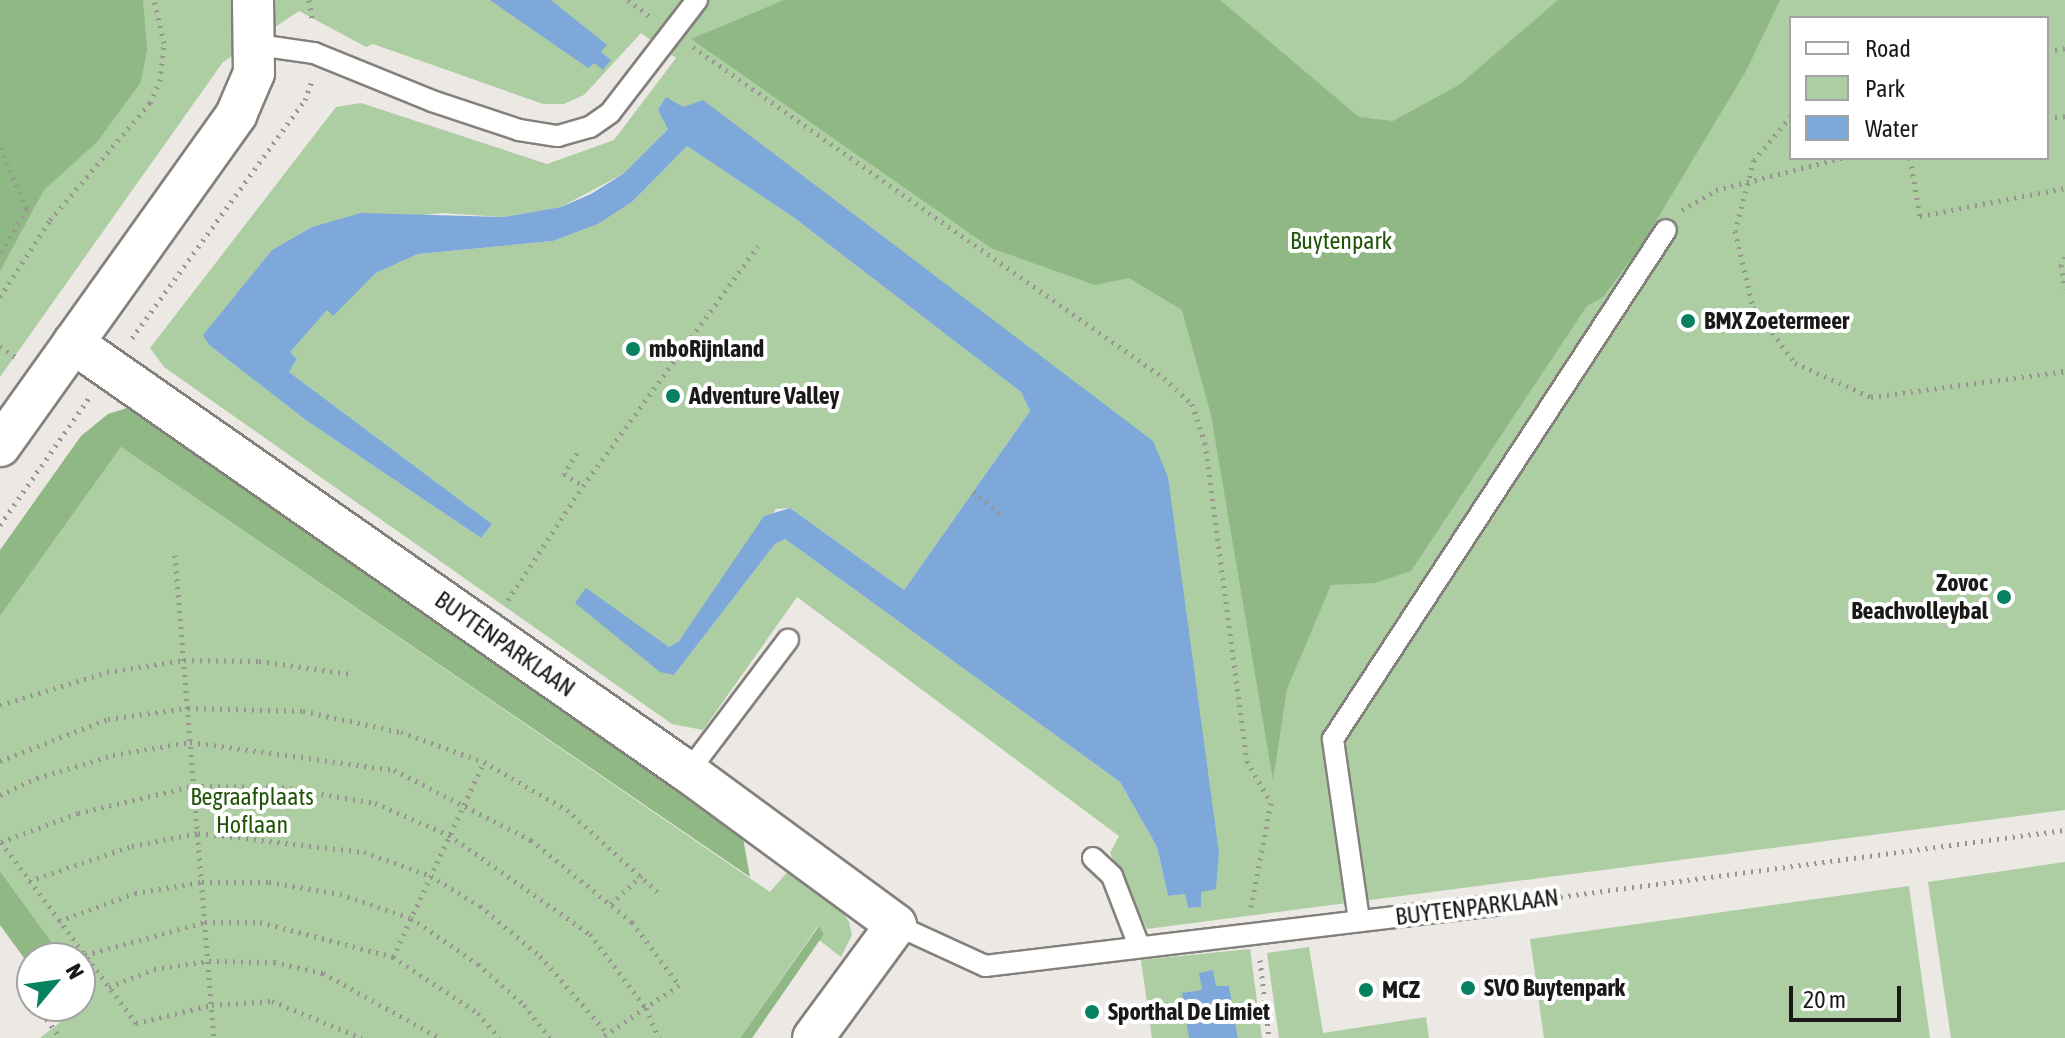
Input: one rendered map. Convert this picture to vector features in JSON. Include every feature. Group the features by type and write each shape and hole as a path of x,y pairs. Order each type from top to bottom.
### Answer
{"street":[{"path":"0,446 236,115 254,73 258,45 253,0"},
{"name":"BUYTENPARKLAAN","path":"73,343 688,772 896,925"},
{"path":"813,1038 896,925"}],"lane":[{"path":"258,45 314,53 432,101 519,130 558,136 590,127 610,113 697,0"},
{"path":"1359,920 1333,739 1666,230"},
{"path":"688,772 788,640"},
{"path":"1093,858 1112,876 1139,946"},
{"name":"BUYTENPARKLAAN","path":"896,925 985,966 1496,905"}],"path":[{"path":"0,297 50,220 150,103 160,81 164,43 154,0"},
{"path":"673,33 1164,378 1192,404 1205,443 1247,761 1271,803 1251,910 1269,1038"},
{"path":"0,525 305,100 314,53"},
{"path":"1789,118 1754,160 1743,185 1735,231 1753,307 1795,363 1871,397 2065,371"},
{"path":"0,148 27,209 0,254"},
{"path":"1666,230 1685,206 1716,190 1835,160"},
{"path":"1910,160 1920,216 2065,188"},
{"path":"487,631 583,486 758,246"},
{"path":"2065,257 2061,265 2065,289"},
{"path":"577,453 564,474 583,486"},
{"path":"973,492 1002,515"},
{"path":"175,555 214,1038"},
{"path":"0,705 107,672 184,660 259,661 351,674"},
{"path":"0,761 108,719 188,708 303,711 401,732 484,762 567,810 643,874 659,893"},
{"path":"0,795 113,755 190,742 300,753 394,770 465,802 531,840 632,922 679,985 601,1038"},
{"path":"393,957 484,762"},
{"path":"75,942 0,842 78,813 194,786 282,787 375,803 449,835 590,934 646,1008 659,1038"},
{"name":"BUYTENPARKLAAN","path":"1496,905 2065,830"},
{"path":"29,881 132,846 198,833 364,852 431,876 480,906 540,956 608,1034"},
{"path":"611,904 643,874"},
{"path":"59,921 135,893 202,882 269,882 340,894 411,918 524,1005 550,1038"},
{"path":"96,952 205,922 260,922 393,957 458,998 499,1038"},
{"path":"109,987 154,969 209,961 274,962 323,973 379,999 440,1038"},
{"path":"96,970 136,1023 212,1005 272,1001 362,1038"}],"green space":[{"path":"0,0 2065,0 2065,810 1147,929 1110,853 1119,836 797,597 703,730 672,724 164,367 150,348 336,107 361,103 547,164 614,140 676,58 641,33 584,95 564,104 543,104 373,44 366,47 299,11 223,62 0,377","holes":["683,107 1168,477 1201,907 1188,908 1185,894 1168,896 1157,847 1120,782 785,539 775,544 674,675 658,643 669,647 679,641 776,509 790,508 904,590 1030,411 1021,392 793,217 687,146 632,202 598,224 553,241 418,254 376,273 333,315 327,309 289,353 297,359 289,372 492,524 481,538 307,421 209,345 204,335 272,250 312,227 442,213 503,217 561,207 623,174 669,128 658,110"]},
{"path":"0,0 143,0 147,49 141,82 97,142 44,190 0,271"},
{"name":"Buytenpark","path":"784,0 1220,0 1359,117 1393,121 1459,85 1558,0 1780,0 1746,71 1641,246 1603,297 1587,306 1411,571 1375,583 1331,585 1287,689 1273,780 1211,415 1182,310 1129,278 1095,285 991,248 691,39"},
{"path":"130,407 160,420 742,832 750,877 121,447 0,616 0,550 81,436 108,414"},
{"name":"Begraafplaats Hoflaan","path":"121,447 770,892 790,869 840,908 849,922 852,935 841,957 819,940 824,934 818,926 740,1038 40,1038 60,1022 96,1022 96,942 51,942 0,871 0,616"},
{"path":"2065,862 2065,1038 1951,1038 1928,882"},
{"path":"0,871 51,942 16,942 16,947 0,925"},
{"path":"1909,886 1930,1038 1544,1038 1530,939"},
{"path":"819,926 824,934 752,1038 740,1038"},
{"path":"1309,947 1323,1033 1426,1017 1429,1038 1279,1038 1267,953"},
{"path":"1250,949 1262,1038 1238,1038 1229,986 1216,987 1213,971 1189,1038 1152,1038 1141,960"}],"water":[{"path":"490,0 551,0 607,45 601,52 611,60 603,70 594,63 588,68"},
{"path":"666,97 683,107 703,100 1153,441 1168,477 1219,853 1216,889 1201,892 1201,907 1188,908 1185,894 1168,896 1157,847 1120,782 785,539 775,544 674,675 660,672 575,603 586,588 669,647 679,641 764,516 790,508 904,590 1030,411 1021,392 793,217 687,146 632,202 598,224 553,241 418,254 376,273 333,316 327,310 290,352 297,359 289,372 492,524 481,538 307,421 209,345 203,335 272,250 312,227 361,213 503,217 561,207 591,194 623,174 668,129 658,110"},
{"path":"1213,970 1216,986 1229,986 1238,1038 1189,1038 1182,993 1202,990 1199,973"}],"place":[{"name":"BMX Zoetermeer","path":"1688,321"},
{"name":"mboRijnland","path":"633,349"},
{"name":"Adventure Valley","path":"673,396"},
{"name":"Zovoc Beachvolleybal","path":"2004,597"},
{"name":"SVO Buytenpark","path":"1468,988"},
{"name":"MCZ","path":"1366,990"},
{"name":"Sporthal De Limiet","path":"1092,1012"}]}
